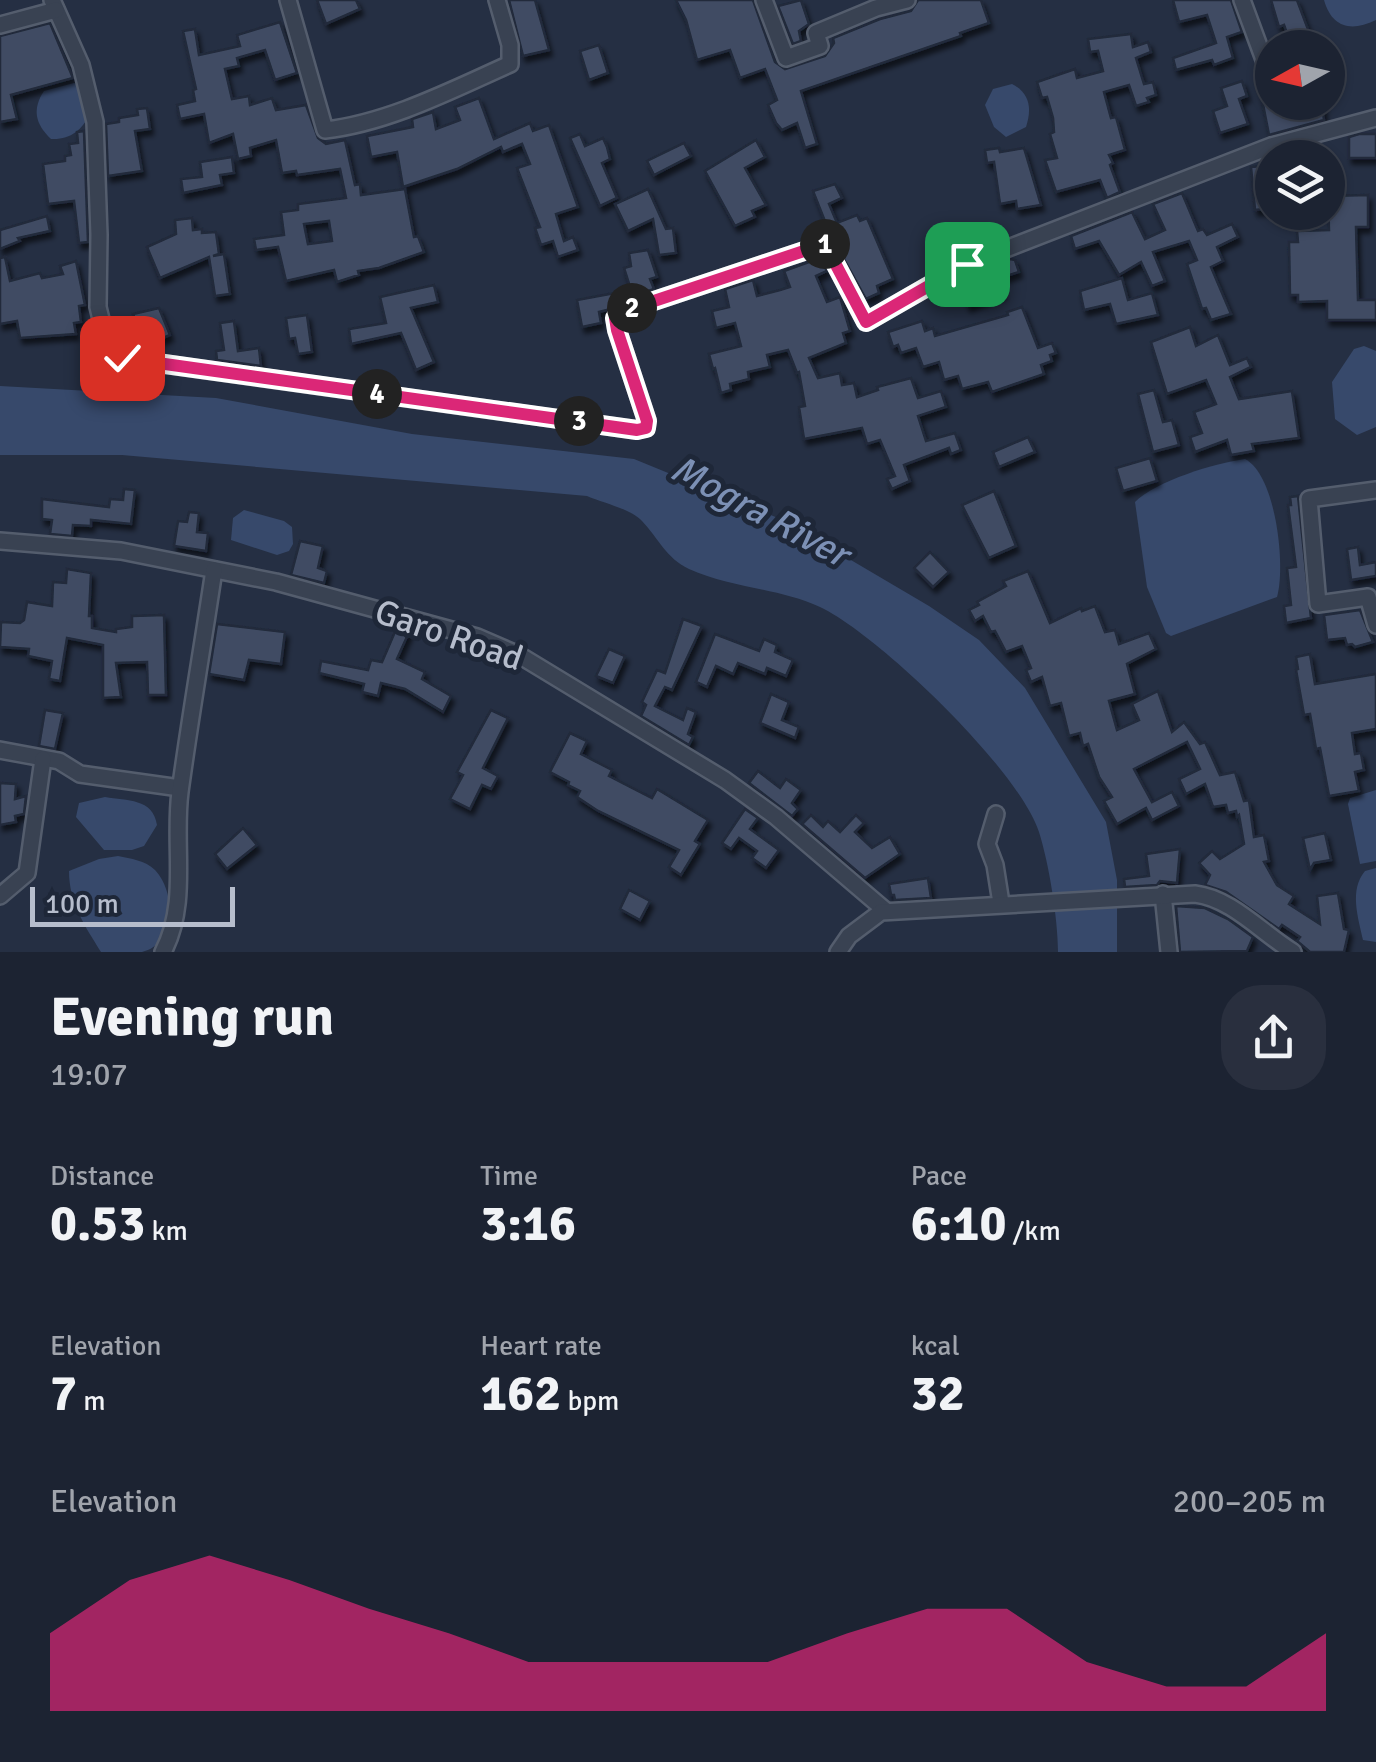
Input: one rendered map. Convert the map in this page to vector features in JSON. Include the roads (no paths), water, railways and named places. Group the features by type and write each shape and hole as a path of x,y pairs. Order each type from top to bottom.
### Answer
{"street":[{"path":"288,0 325,130 345,128 403,108 510,64 510,46 497,0"},
{"path":"764,0 786,58 820,46 816,32 907,0"},
{"path":"1242,0 1255,35"},
{"path":"0,25 54,5 81,64 95,122 100,235 98,307 108,352 122,358 207,371 637,430 646,428 647,421 617,330 615,318 621,312 825,244 866,322 967,264 1271,146 1376,118"},
{"path":"1376,490 1310,499 1318,604 1368,597 1376,625"},
{"name":"Garo Road","path":"0,542 121,552 276,582 458,632 519,655 725,780 886,911"},
{"path":"162,952 174,924 179,892 176,832 180,788 214,570"},
{"path":"0,750 59,762 80,774 180,788"},
{"path":"0,896 27,873 43,759"},
{"path":"996,814 986,844 1006,903"},
{"path":"838,952 872,916 886,911 1163,894 1208,895 1292,952"},
{"path":"1163,894 1169,952"}],"water":[{"path":"1324,0 1376,0 1376,20 1358,26 1344,25 1332,17"},
{"path":"1012,84 1026,97 1029,114 1026,127 1006,137 994,127 985,105 993,89"},
{"path":"79,85 90,114 75,133 51,139 37,116 40,98 44,91"},
{"path":"1364,346 1376,351 1376,427 1357,435 1335,419 1332,382 1354,349"},
{"name":"Mogra River","path":"0,386 216,398 412,434 634,459 783,520 979,640 1025,688 1106,822 1117,880 1117,952 1058,952 1055,908 1039,832 1005,775 910,674 846,622 820,607 689,569 669,554 637,517 587,496 122,455 0,455"},
{"path":"1245,459 1256,468 1264,483 1276,522 1280,565 1277,597 1171,636 1166,633 1147,587 1135,502 1187,474"},
{"path":"244,510 292,527 293,544 289,551 277,555 231,540 233,518"},
{"path":"1376,790 1376,861 1360,864 1348,804 1350,798"},
{"path":"105,797 138,802 155,816 157,825 144,846 104,850 76,817 79,803"},
{"path":"118,856 151,867 167,891 167,928 162,939 142,952 101,952 72,894 69,871"},
{"path":"1376,868 1376,942 1363,940 1356,895 1365,871"}]}
